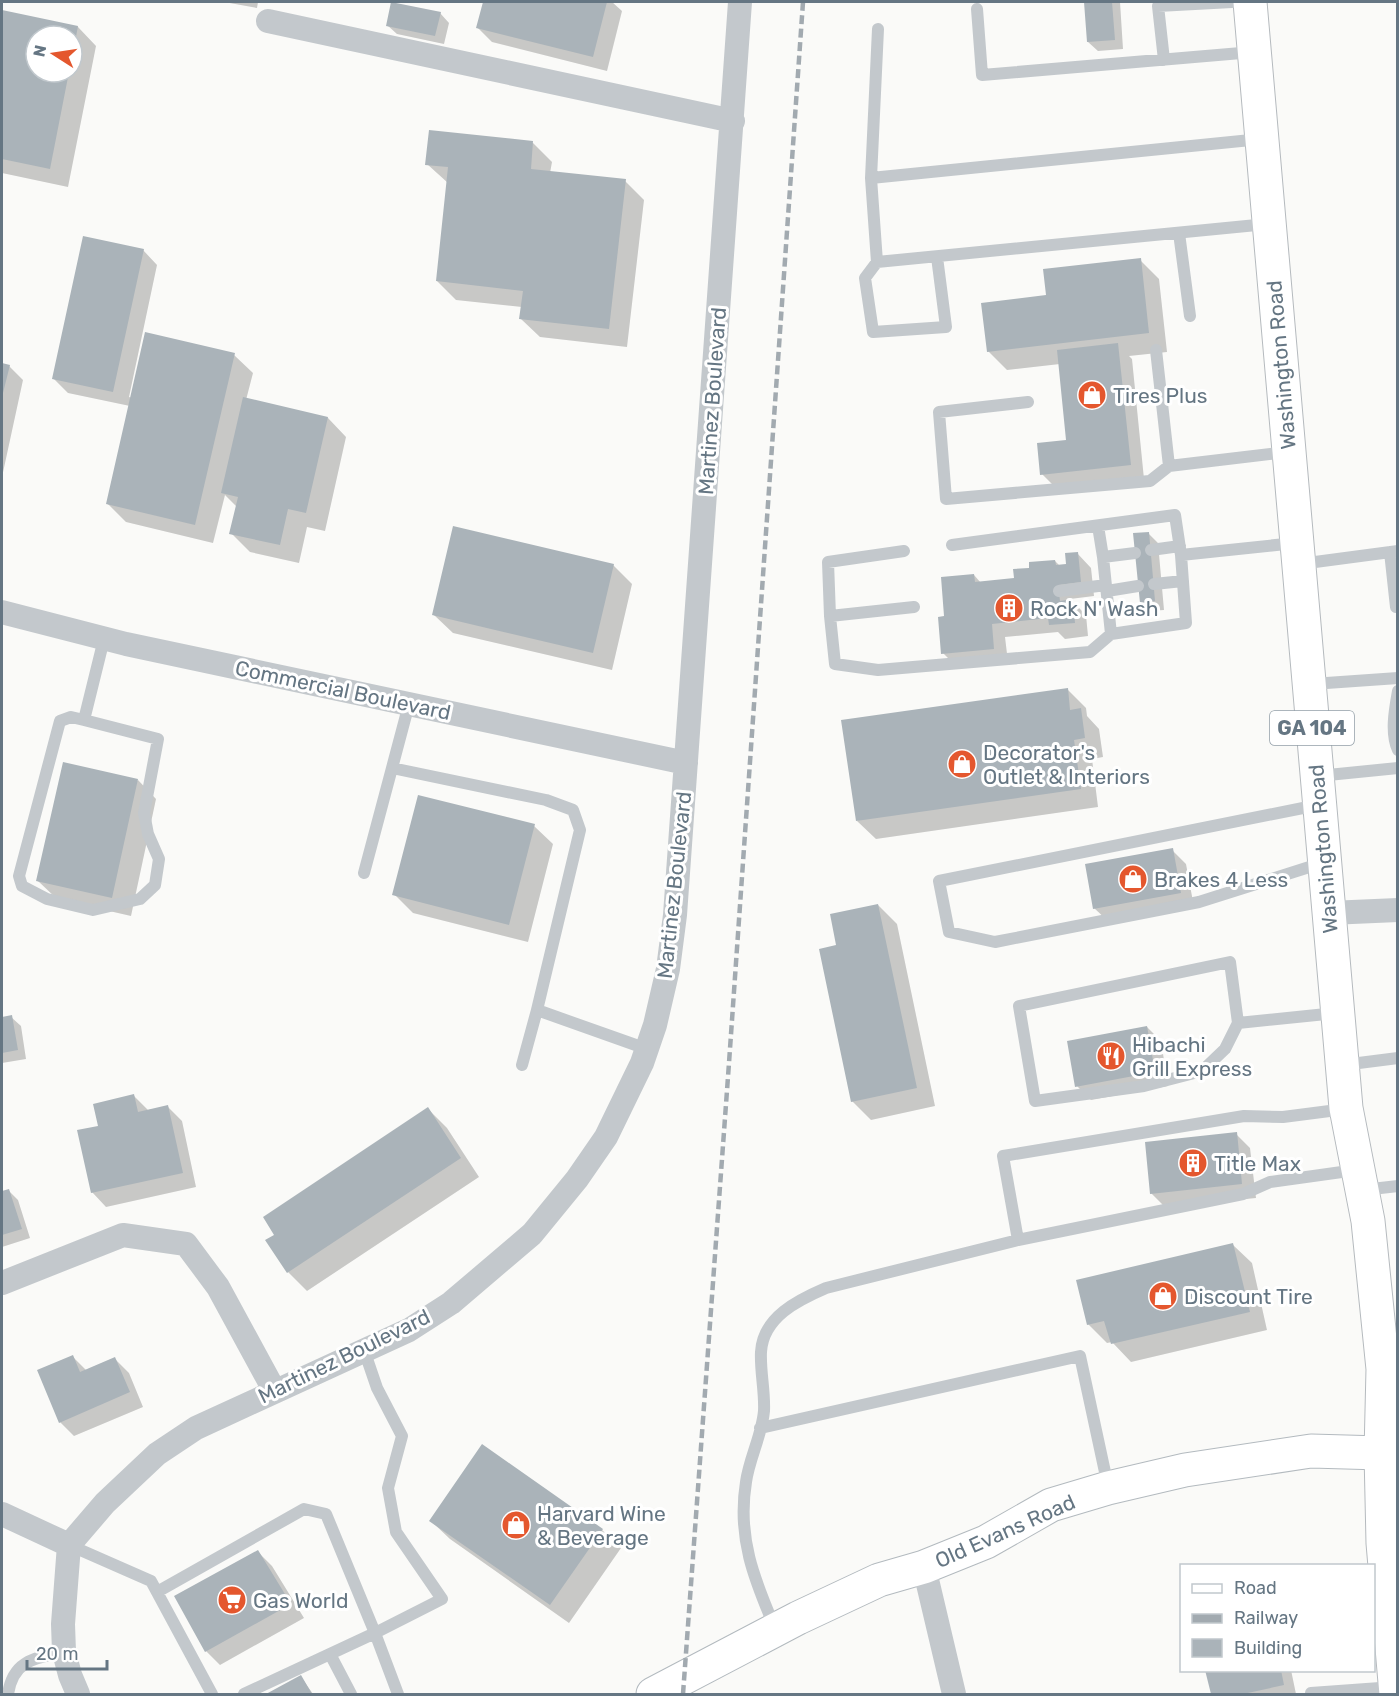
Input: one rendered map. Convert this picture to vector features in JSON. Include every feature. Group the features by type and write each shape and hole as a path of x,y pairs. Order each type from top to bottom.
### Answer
{"main road":[{"name":"Washington Road","path":"1250,2 1346,1108 1368,1221 1383,1369 1389,1452 1380,1563 1395,1633 1396,1690"},
{"path":"1380,1335 1398,1363"},
{"name":"Old Evans Road","path":"653,1695 775,1629 879,1580 924,1567 986,1542 1052,1505 1108,1488 1185,1470 1311,1451 1389,1452"}],"street":[{"name":"Martinez Boulevard","path":"69,1545 105,1503 157,1454 196,1428 274,1390 410,1330 451,1303 532,1234 577,1179 606,1137 642,1063 655,1025 668,969 675,915 740,2"},
{"path":"268,21 733,122"},
{"name":"Commercial Boulevard","path":"2,612 105,639 686,763"},
{"path":"1329,914 1398,910"},
{"path":"2,1283 123,1234 186,1244 218,1287 274,1390"},
{"path":"2,1514 69,1545 63,1623 64,1652 78,1695"},
{"path":"924,1567 954,1695"}],"lane":[{"path":"1164,60 1158,6 1232,2"},
{"path":"977,9 982,75 1255,52"},
{"path":"878,29 872,178 877,262 865,278 873,332 946,327 937,257"},
{"path":"872,178 1262,139"},
{"path":"877,262 1269,224"},
{"path":"1179,233 1190,316"},
{"path":"1156,350 1169,466"},
{"path":"1028,402 939,412 946,499 1150,480 1169,466 1289,452"},
{"path":"904,551 828,562 835,664 878,670 1090,652 1111,634 1186,623 1180,550 1174,515 952,544"},
{"path":"1098,526 1111,634"},
{"path":"1150,550 1298,554 1394,552 1395,607"},
{"path":"1103,557 1135,553"},
{"path":"1154,584 1183,581"},
{"path":"1059,591 1138,586"},
{"path":"830,616 914,607"},
{"path":"84,720 105,639"},
{"path":"1309,685 1398,678"},
{"path":"1397,746 1395,711 1398,691"},
{"path":"364,873 410,704"},
{"path":"71,717 84,720 158,739 144,813 148,834 159,859 155,885 140,899 93,910 46,899 22,886 19,876 60,721 71,717"},
{"path":"392,768 546,800 573,810 580,830 522,1065"},
{"path":"1326,862 1199,902 995,942 949,932 939,881 1318,790 1398,768"},
{"path":"1230,962 1238,1023 1225,1049 1202,1071 1144,1086 1035,1101 1019,1006 1230,962"},
{"path":"537,1010 647,1049"},
{"path":"1238,1023 1337,1013"},
{"path":"1342,1066 1398,1059"},
{"path":"1018,1240 1003,1156 1244,1116 1283,1117 1346,1108"},
{"path":"775,1629 753,1576 747,1551 743,1511 746,1480 764,1413 761,1349 769,1327 781,1312 799,1300 826,1288 1018,1240 1244,1194 1270,1182 1359,1180 1398,1186"},
{"path":"244,1695 442,1599 396,1532 388,1488 402,1436 377,1388 364,1350"},
{"path":"760,1428 1080,1356 1108,1488"},
{"path":"157,1592 304,1509 326,1514 398,1695"},
{"path":"69,1545 151,1581 212,1695"},
{"path":"8,1695 10,1683 19,1667 33,1658 64,1652"},
{"path":"330,1654 351,1695"},
{"path":"1311,1693 1396,1690"}],"building":[{"path":"391,2 441,12 435,36 386,26"},
{"path":"483,2 607,2 593,57 476,28"},
{"path":"1084,2 1112,2 1115,40 1087,42"},
{"path":"2,10 68,24 24,24 24,84 67,84 50,169 2,159"},
{"path":"429,130 533,141 531,169 626,179 609,329 519,319 523,291 436,281 448,167 425,165"},
{"path":"83,236 144,249 113,392 52,379"},
{"path":"1141,258 1149,333 987,352 981,303 1046,295 1043,269"},
{"path":"145,332 235,353 195,525 106,504"},
{"name":"Tires Plus","path":"1118,343 1131,465 1040,475 1037,443 1066,440 1057,350"},
{"path":"2,363 10,365 2,397"},
{"path":"243,397 328,417 306,513 288,509 280,545 229,534 238,497 221,493"},
{"path":"453,526 614,564 593,653 432,615"},
{"path":"1149,532 1155,601 1140,603 1133,533"},
{"name":"Rock N' Wash","path":"1078,552 1081,582 1058,585 1060,601 1073,599 1075,623 1049,625 1048,618 992,624 994,649 941,654 938,617 944,616 941,577 974,574 975,582 1014,578 1013,569 1029,568 1029,562 1055,560 1056,565 1066,564 1065,553"},
{"name":"Decorator's Outlet & Interiors","path":"1068,688 1070,710 1081,708 1085,738 1074,740 1081,789 856,821 841,720"},
{"path":"63,762 138,779 112,898 36,881"},
{"path":"418,795 535,824 509,925 392,895"},
{"name":"Brakes 4 Less","path":"1173,848 1181,893 1093,909 1085,864"},
{"path":"878,904 917,1088 851,1102 819,949 836,945 830,914"},
{"path":"12,1015 18,1050 2,1053 2,1017"},
{"name":"Hibachi Grill Express","path":"1147,1026 1155,1072 1075,1087 1067,1041"},
{"path":"134,1094 138,1112 168,1105 183,1173 91,1193 77,1130 98,1126 93,1104"},
{"path":"428,1107 461,1158 287,1273 265,1240 274,1235 263,1217"},
{"name":"Title Max","path":"1237,1132 1242,1184 1150,1194 1145,1142"},
{"path":"9,1189 22,1229 2,1235 2,1191"},
{"name":"Discount Tire","path":"1233,1243 1250,1312 1111,1344 1104,1321 1087,1325 1076,1280"},
{"path":"73,1355 80,1372 115,1357 130,1392 59,1423 37,1370"},
{"name":"Harvard Wine & Beverage","path":"482,1444 603,1529 550,1605 429,1521"},
{"name":"Gas World","path":"258,1550 291,1604 205,1652 174,1596"},
{"path":"1206,1672 1281,1672 1284,1685 1243,1694 1211,1694"},
{"path":"301,1675 312,1694 266,1694"}],"railway":[{"path":"683,1694 803,2"}],"place":[{"name":"Tires Plus","path":"1092,395"},
{"name":"Rock N' Wash","path":"1009,608"},
{"name":"Decorator's Outlet & Interiors","path":"962,764"},
{"name":"Brakes 4 Less","path":"1133,879"},
{"name":"Hibachi Grill Express","path":"1111,1056"},
{"name":"Title Max","path":"1193,1163"},
{"name":"Discount Tire","path":"1163,1296"},
{"name":"Harvard Wine & Beverage","path":"516,1525"},
{"name":"Gas World","path":"232,1600"}]}
